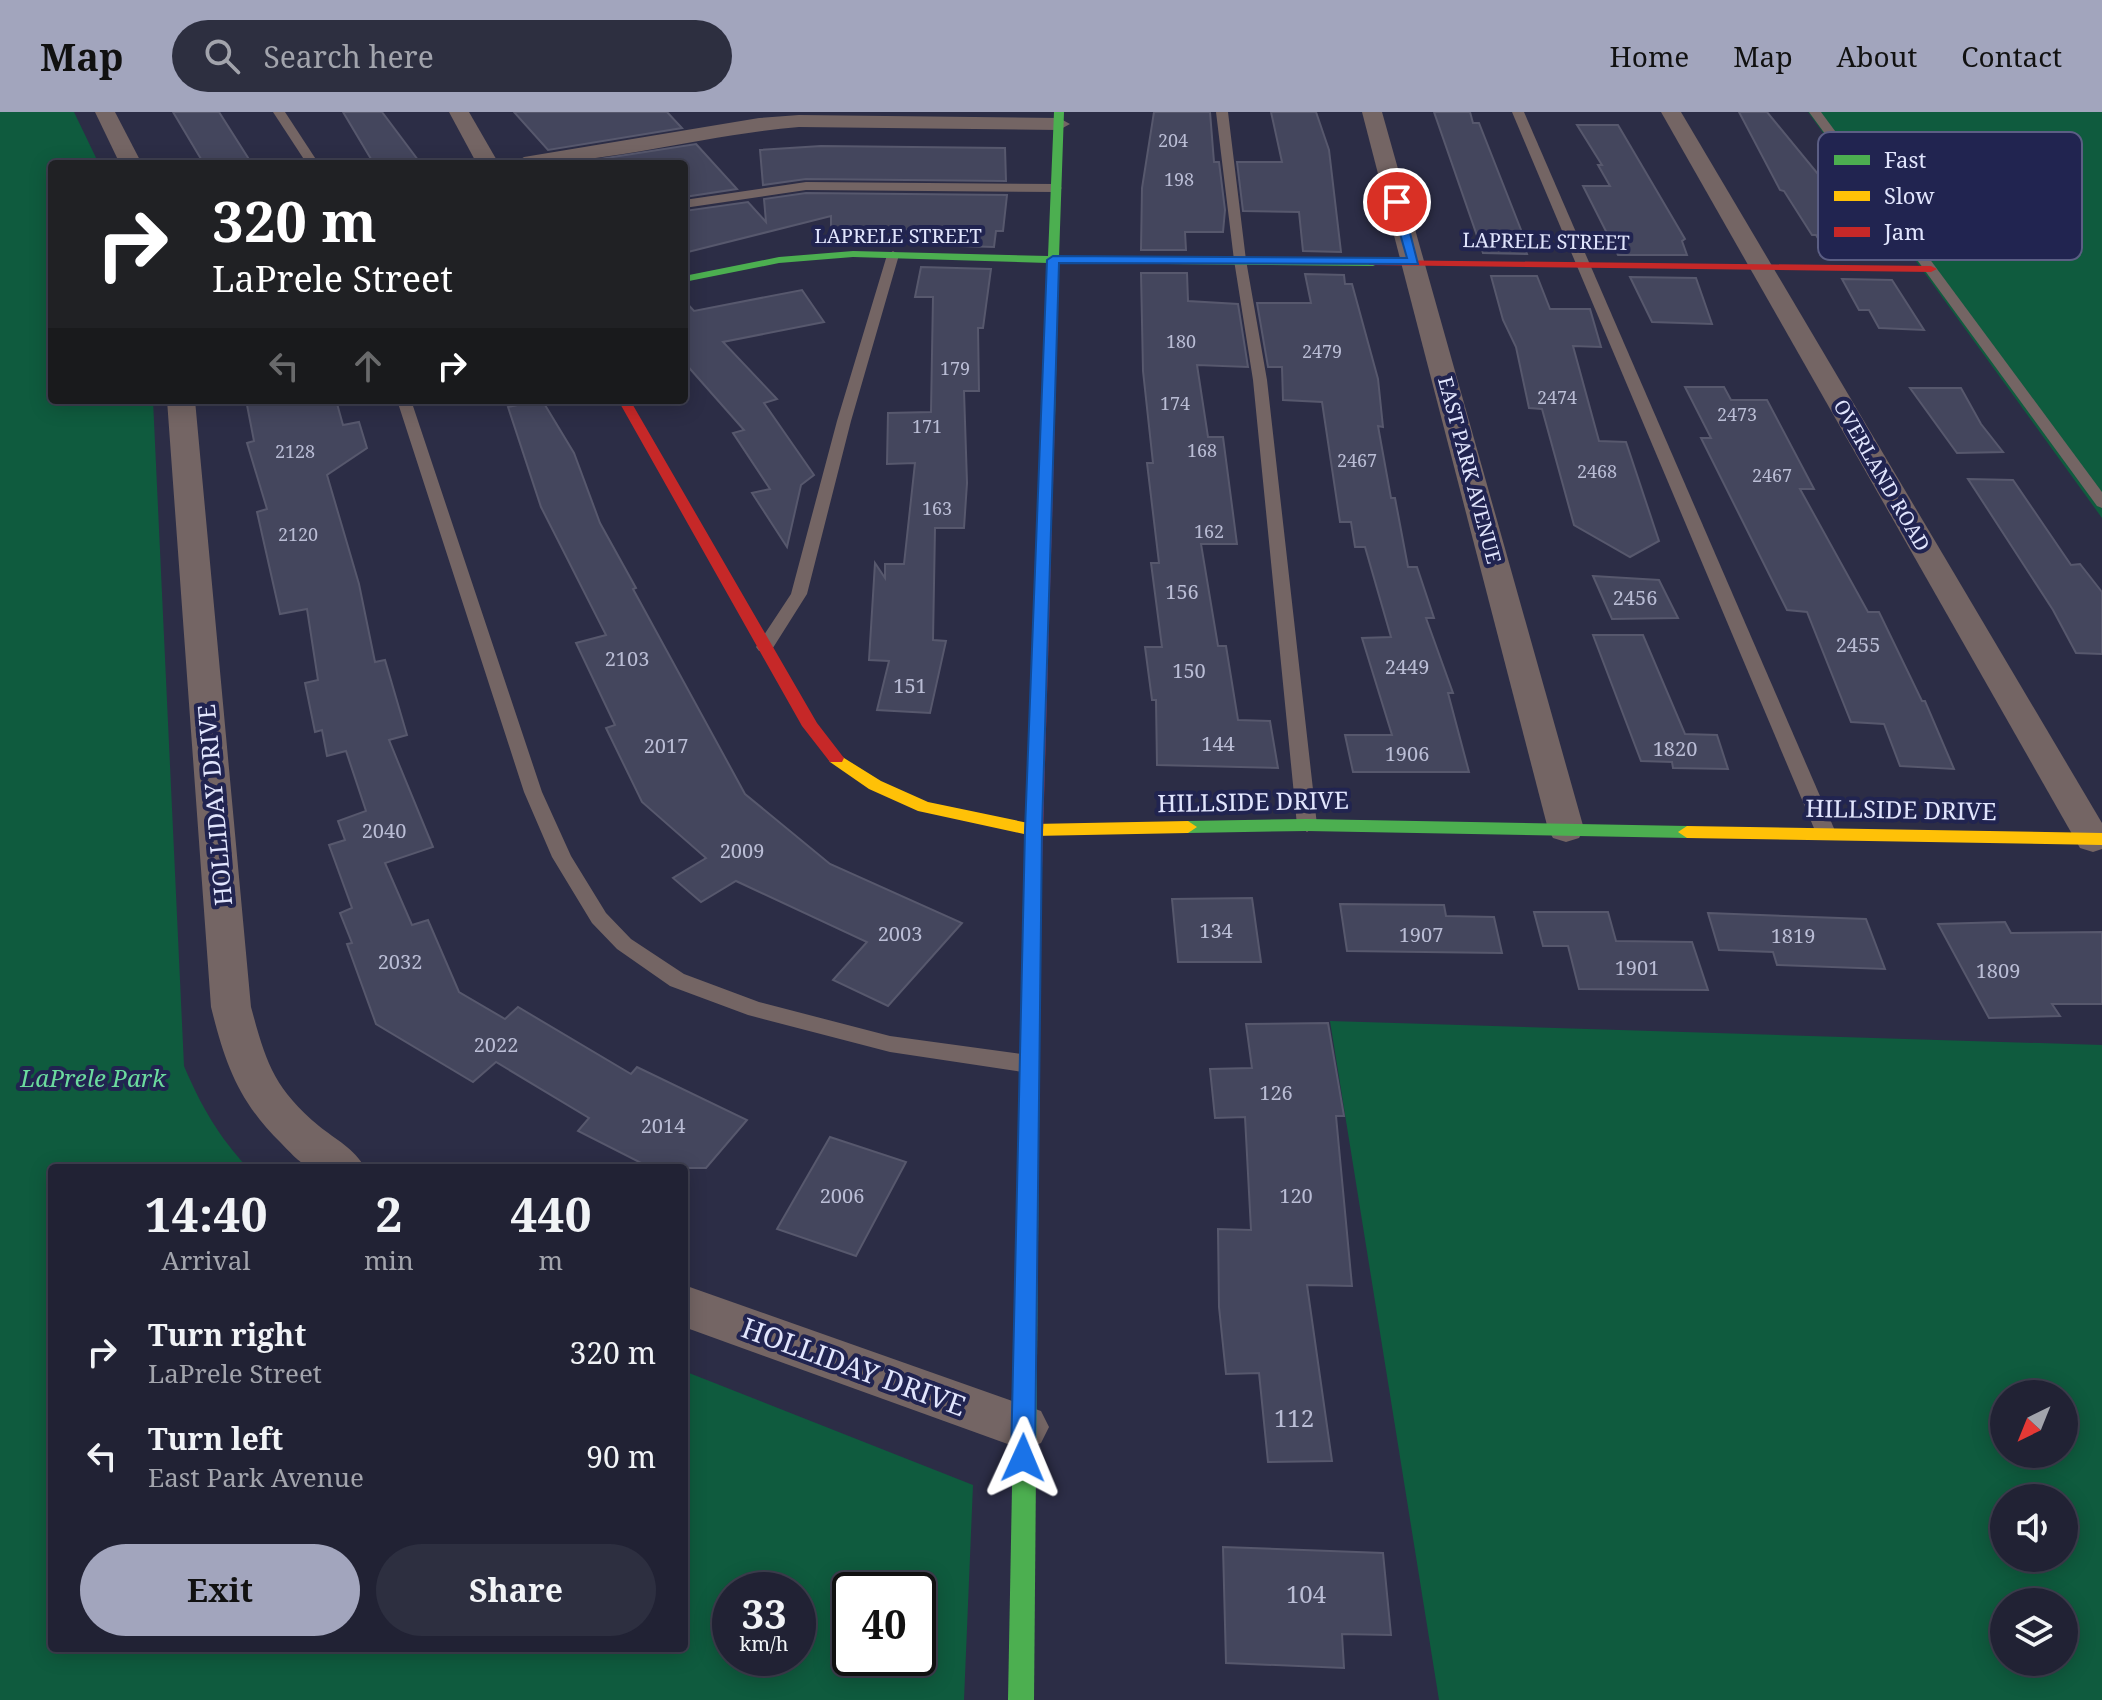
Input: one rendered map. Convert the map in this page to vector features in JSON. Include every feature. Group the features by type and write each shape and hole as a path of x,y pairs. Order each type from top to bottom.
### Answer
{"street":[{"path":"105,112 129,160"},
{"name":"EAST PARK AVENUE","path":"1372,112 1566,829"},
{"name":"OVERLAND ROAD","path":"1671,112 2097,839"},
{"path":"465,113 486,160"},
{"path":"548,160 759,124 1059,118 1033,830 1021,1700"},
{"name":"LAPRELE STREET","path":"688,278 813,256 893,255 1053,260 1583,263 1931,269"},
{"name":"HOLLIDAY DRIVE","path":"181,404 231,1007 247,1065 277,1113 337,1164"},
{"name":"HILLSIDE DRIVE","path":"626,404 810,726 833,756 844,764 875,785 924,807 1033,830 1307,825 2097,839"},
{"name":"HOLLIDAY DRIVE","path":"688,1307 1024,1427"}],"lane":[{"path":"279,112 310,160"},
{"path":"1222,112 1240,260 1260,380 1307,825"},
{"path":"1518,112 1826,833"},
{"path":"1815,112 1830,132"},
{"path":"688,203 806,186 1056,188"},
{"path":"765,647 799,594 844,421 893,255"},
{"path":"1924,260 2102,503"},
{"path":"405,404 533,792 562,857 599,918 624,944 677,980 755,1009 890,1044 1029,1064"}],"green space":[{"name":"LaPrele Park","path":"0,112 74,112 97,160 48,160 48,404 153,404 184,1066 212,1120 245,1164 48,1164 48,1652 688,1652 688,1373 973,1485 964,1700 0,1700"},
{"path":"1808,112 2102,112 2102,518 1915,260 2082,260 2082,132 1822,132"},
{"path":"1330,1021 2102,1045 2102,1700 1439,1700"}],"building":[{"path":"173,112 219,112 249,160 202,160"},
{"path":"343,112 382,112 418,160 372,160"},
{"path":"514,112 667,112 682,128 548,150"},
{"path":"1154,112 1210,112 1214,162 1219,162 1225,210 1223,232 1185,232 1186,250 1141,250 1142,188"},
{"path":"1271,112 1316,112 1329,150 1341,252 1303,251 1299,212 1243,211 1237,162 1282,162"},
{"path":"1434,112 1470,112 1473,123 1479,123 1523,235 1520,235 1527,254 1483,253"},
{"path":"1739,112 1767,112 1818,174 1818,238 1812,235 1784,191 1780,190"},
{"path":"1577,125 1618,125 1685,239 1682,241 1687,255 1618,255 1583,186 1610,186 1598,165 1602,165"},
{"path":"696,144 737,189 688,196 688,160 594,160"},
{"path":"821,146 1005,148 1006,181 806,179 763,185 760,150"},
{"path":"806,193 1007,195 1003,231 996,231 994,247 925,245 928,230 831,229 831,216 688,252 688,210 748,202 766,222 764,199"},
{"path":"921,267 991,269 983,328 978,328 979,391 964,391 967,483 964,528 935,528 933,640 946,641 930,713 877,710 889,661 869,660 875,563 885,578 885,564 904,564 915,463 887,464 888,413 931,412 933,297 915,297"},
{"path":"1141,273 1187,273 1188,301 1238,304 1248,367 1197,365 1208,437 1223,437 1237,544 1201,544 1218,646 1226,646 1238,720 1270,721 1278,768 1157,765 1156,700 1152,700 1145,647 1162,647 1151,563 1159,563 1147,463 1153,463 1143,371"},
{"path":"1305,274 1344,275 1345,284 1352,284 1378,379 1383,427 1378,426 1391,498 1395,498 1408,567 1417,567 1434,618 1426,618 1453,693 1448,693 1469,772 1353,772 1345,735 1392,735 1362,638 1391,637 1365,547 1355,547 1351,522 1340,522 1322,402 1283,400 1282,367 1268,367 1257,303 1311,303"},
{"path":"1491,276 1537,276 1550,309 1590,309 1601,347 1573,346 1599,441 1626,442 1659,541 1630,557 1574,525 1542,409 1529,408 1516,347 1503,320"},
{"path":"1630,277 1696,278 1712,324 1652,322"},
{"path":"1842,279 1892,280 1924,330 1879,328 1869,310 1859,310"},
{"path":"802,290 824,322 723,342 777,399 764,403 814,475 801,485 787,547 752,493 770,489 733,433 744,430 688,367 688,304 694,311"},
{"path":"1685,387 1724,387 1731,400 1767,400 1814,489 1800,489 1868,612 1879,612 1922,701 1925,701 1954,769 1900,766 1884,724 1851,722 1807,612 1787,610 1701,438 1711,438"},
{"path":"1910,388 1961,388 1981,424 2003,452 1957,453"},
{"path":"247,404 337,404 343,425 359,422 367,448 327,475 359,584 375,662 385,660 407,735 389,740 433,847 385,863 412,925 428,920 459,992 505,1019 518,1007 631,1074 637,1067 747,1120 706,1168 688,1168 688,1164 643,1164 578,1131 589,1118 496,1062 473,1082 376,1024 347,944 352,943 340,913 352,908 329,845 345,840 338,821 366,811 346,751 327,756 322,730 315,732 305,683 318,680 307,609 280,614 257,512 267,509 247,443 254,441"},
{"path":"544,404 574,453 600,523 636,588 633,589 745,794 830,864 962,923 888,1006 833,980 867,942 736,881 701,902 673,878 706,858 642,802 606,728 615,725 576,643 606,635 541,507 508,407"},
{"path":"1968,479 2013,480 2071,565 2080,564 2102,592 2102,654 2076,653 2053,610"},
{"path":"1593,576 1659,580 1678,618 1612,619"},
{"path":"1593,635 1643,635 1685,734 1717,735 1728,769 1673,768 1672,762 1641,761"},
{"path":"1252,898 1261,962 1178,962 1172,899"},
{"path":"1340,904 1444,905 1446,916 1494,917 1502,953 1347,951"},
{"path":"1534,912 1608,912 1616,941 1692,942 1708,990 1579,989 1568,946 1543,946"},
{"path":"1708,913 1866,919 1885,969 1777,965 1773,952 1719,950"},
{"path":"2005,922 2011,933 2102,932 2102,1004 2052,1004 2060,1016 1989,1018 1938,924"},
{"path":"1328,1023 1344,1116 1336,1116 1352,1286 1307,1285 1332,1461 1268,1462 1259,1373 1226,1374 1219,1307 1218,1229 1251,1230 1245,1117 1215,1118 1210,1069 1252,1068 1246,1024"},
{"path":"830,1137 906,1162 856,1256 777,1229"},
{"path":"1223,1547 1383,1553 1391,1635 1342,1634 1344,1668 1226,1663"}],"traffic: fast":[{"path":"1048,416 1059,112"},
{"path":"688,278 779,260 853,254 1053,260 1373,263"},
{"path":"1188,827 1307,825 1687,832"},
{"path":"1021,1700 1032,904"}],"traffic: slow":[{"path":"836,758 875,785 924,807 1033,830 1188,827"},
{"path":"1687,832 2102,839"}],"traffic: jam":[{"path":"1373,263 1931,269"},
{"path":"626,404 810,726 836,758"},
{"path":"1032,904 1048,416"}],"route":[{"path":"1023,1458 1033,830 1053,260 1414,262 1397,202"}]}
